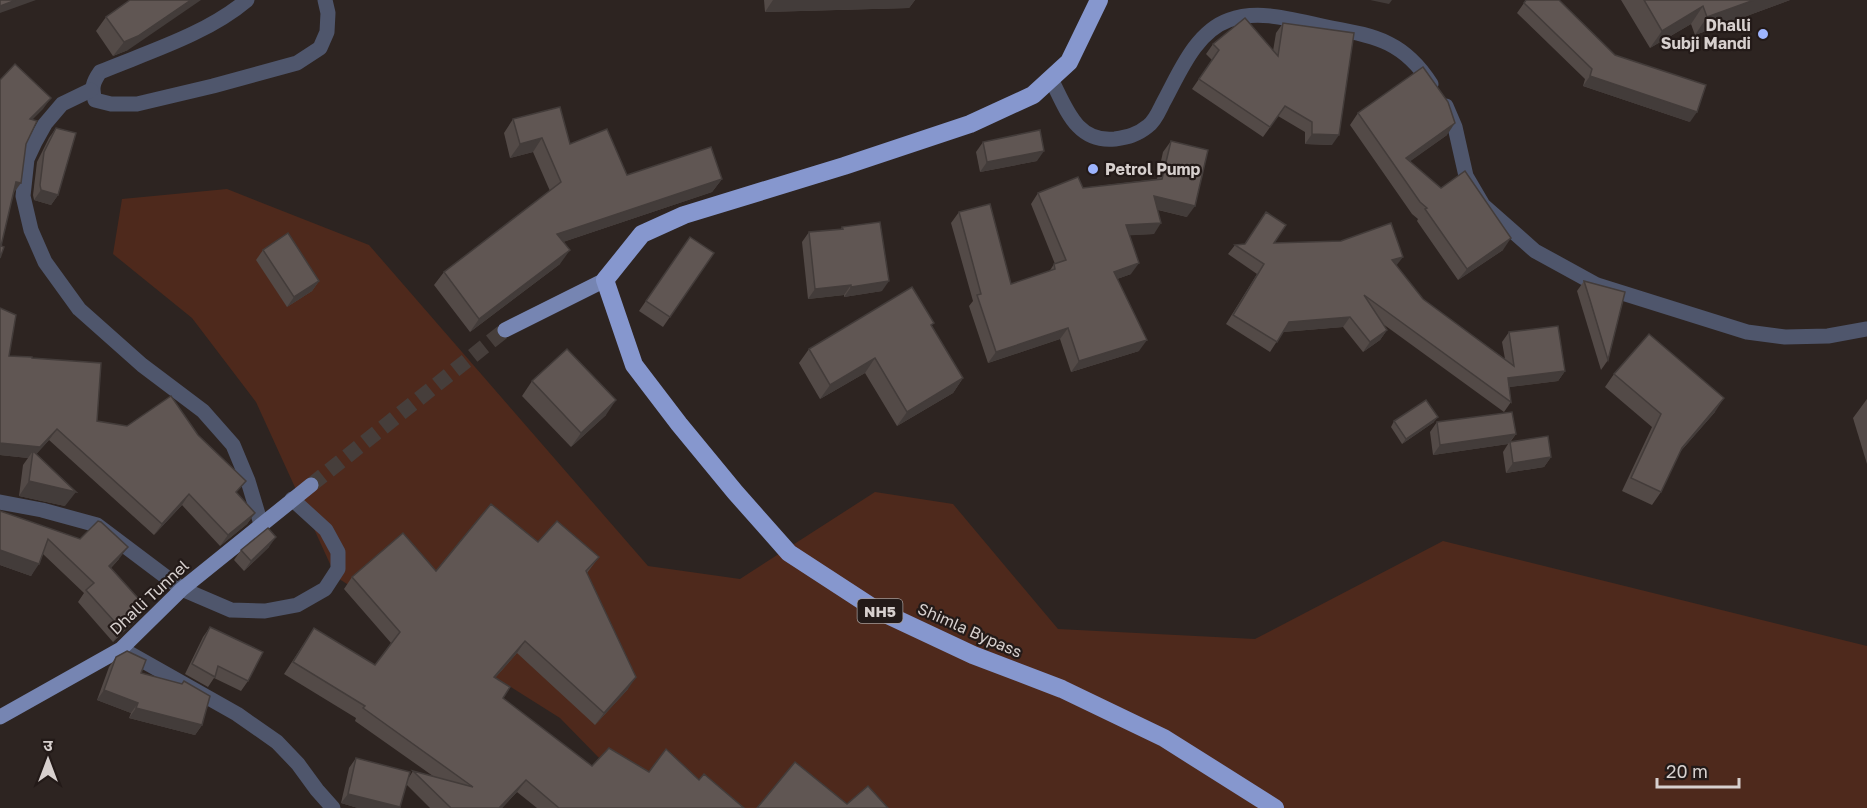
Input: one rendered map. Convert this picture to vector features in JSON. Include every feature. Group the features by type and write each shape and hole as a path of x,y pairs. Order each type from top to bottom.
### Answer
{"highway":[{"path":"605,280 642,234 684,215 844,166 970,124 1033,95 1069,62 1099,0"},
{"name":"Shimla Bypass","path":"605,280 634,365 735,492 789,553 875,609 973,655 1062,689 1164,738 1275,808"}],"main road":[{"path":"505,330 605,280"},
{"name":"Dhalli Tunnel","path":"0,717 121,649 182,589 311,485"}],"street":[{"path":"247,0 235,10 200,30 100,72 91,90 95,100 111,104 137,104 297,63 320,48 327,32 328,13 325,0"},
{"path":"1051,80 1072,121 1085,134 1103,140 1132,137 1150,125 1194,50 1211,29 1230,19 1261,15 1362,33 1388,42 1406,54 1425,75 1448,109 1455,127 1466,176 1483,205 1535,251 1597,285 1748,332 1785,337 1828,336 1867,329"},
{"path":"91,90 62,104 45,124 27,159 23,196 31,230 45,262 79,309 142,365 203,411 233,445 248,481 261,524"},
{"path":"0,502 42,510 97,525 182,589 231,610 266,611 297,605 325,590 339,570 339,552 326,530 292,499"},
{"path":"121,649 237,714 277,742 333,808"}],"shaded area":[{"path":"227,189 369,245 648,566 740,579 875,492 953,504 1058,629 1255,639 1443,541 1867,646 1867,808 648,808 560,718 336,577 256,402 192,318 113,254 122,199"}],"building":[{"path":"0,0 16,0 0,6"},
{"path":"130,0 191,0 138,36 124,42 106,17"},
{"path":"1526,0 1559,0 1615,55 1706,85 1697,112 1590,76 1592,69 1524,3"},
{"path":"1644,0 1754,0 1707,17 1703,6 1662,31"},
{"path":"1245,18 1278,56 1283,23 1354,33 1339,135 1312,134 1312,122 1285,106 1270,127 1199,79 1219,50 1213,44"},
{"path":"15,64 51,98 30,119 37,121 26,144 21,183 16,182 0,258 0,80"},
{"path":"1423,67 1448,102 1455,123 1406,158 1441,188 1465,171 1511,238 1467,269 1425,209 1427,208 1420,202 1358,113"},
{"path":"560,107 570,144 607,129 627,175 711,147 722,179 557,234 570,250 479,319 444,272 561,182 542,138 520,144 513,119"},
{"path":"56,128 76,133 58,195 41,190 40,185 44,152"},
{"path":"1040,130 1044,151 987,162 983,142"},
{"path":"1171,141 1208,150 1195,206 1154,196 1161,223 1126,225 1139,263 1114,272 1147,340 1079,361 1068,328 996,352 977,295 981,294 959,212 990,204 1011,284 1055,269 1054,264 1066,260 1038,193 1078,177 1083,188 1162,179"},
{"path":"1266,212 1286,225 1274,243 1341,241 1391,223 1403,257 1392,260 1423,299 1514,366 1509,332 1558,326 1565,371 1508,378 1511,402 1364,295 1387,330 1370,342 1350,317 1289,322 1277,342 1233,315 1264,264 1235,245 1245,244"},
{"path":"880,222 889,281 851,287 851,285 815,289 809,232"},
{"path":"288,233 319,281 294,297 263,250"},
{"path":"690,237 714,253 670,317 646,301"},
{"path":"1584,281 1625,292 1608,360 1590,300"},
{"path":"912,287 934,323 931,325 963,378 907,412 875,358 830,385 809,349"},
{"path":"0,308 16,315 9,356 101,363 97,421 127,426 171,396 198,435 246,481 236,492 255,513 228,535 189,494 162,524 57,429 40,447 0,443"},
{"path":"1649,334 1724,398 1682,448 1661,492 1631,478 1661,414 1614,374"},
{"path":"567,349 616,400 581,433 532,381"},
{"path":"1426,400 1438,417 1406,439 1394,421"},
{"path":"1512,412 1516,434 1440,445 1437,422"},
{"path":"1548,436 1551,457 1513,463 1510,442"},
{"path":"33,451 76,492 29,481"},
{"path":"491,504 538,542 557,521 599,557 586,571 636,677 604,713 525,641 494,677 510,687 503,698 592,766 609,748 649,772 666,749 699,780 704,774 744,808 559,808 526,780 499,808 451,808 413,771 473,787 363,708 365,706 293,662 314,628 375,665 400,632 352,577 403,533 436,571"},
{"path":"0,511 80,539 98,521 101,522 128,547 109,566 146,607 122,630 86,590 94,583 48,539 39,564 0,550"},
{"path":"268,528 276,537 251,561 241,550"},
{"path":"210,627 263,652 248,681 218,666 215,677 192,664"},
{"path":"127,651 146,660 141,673 182,684 184,681 210,696 202,725 136,708 138,703 104,690 116,657"},
{"path":"356,758 410,772 400,807 348,794"},
{"path":"795,762 847,804 868,786 888,808 757,808"}],"tunnel":[{"path":"311,485 505,330"}],"place":[{"name":"Dhalli Subji Mandi","path":"1763,34"},
{"name":"Petrol Pump","path":"1093,169"}]}
